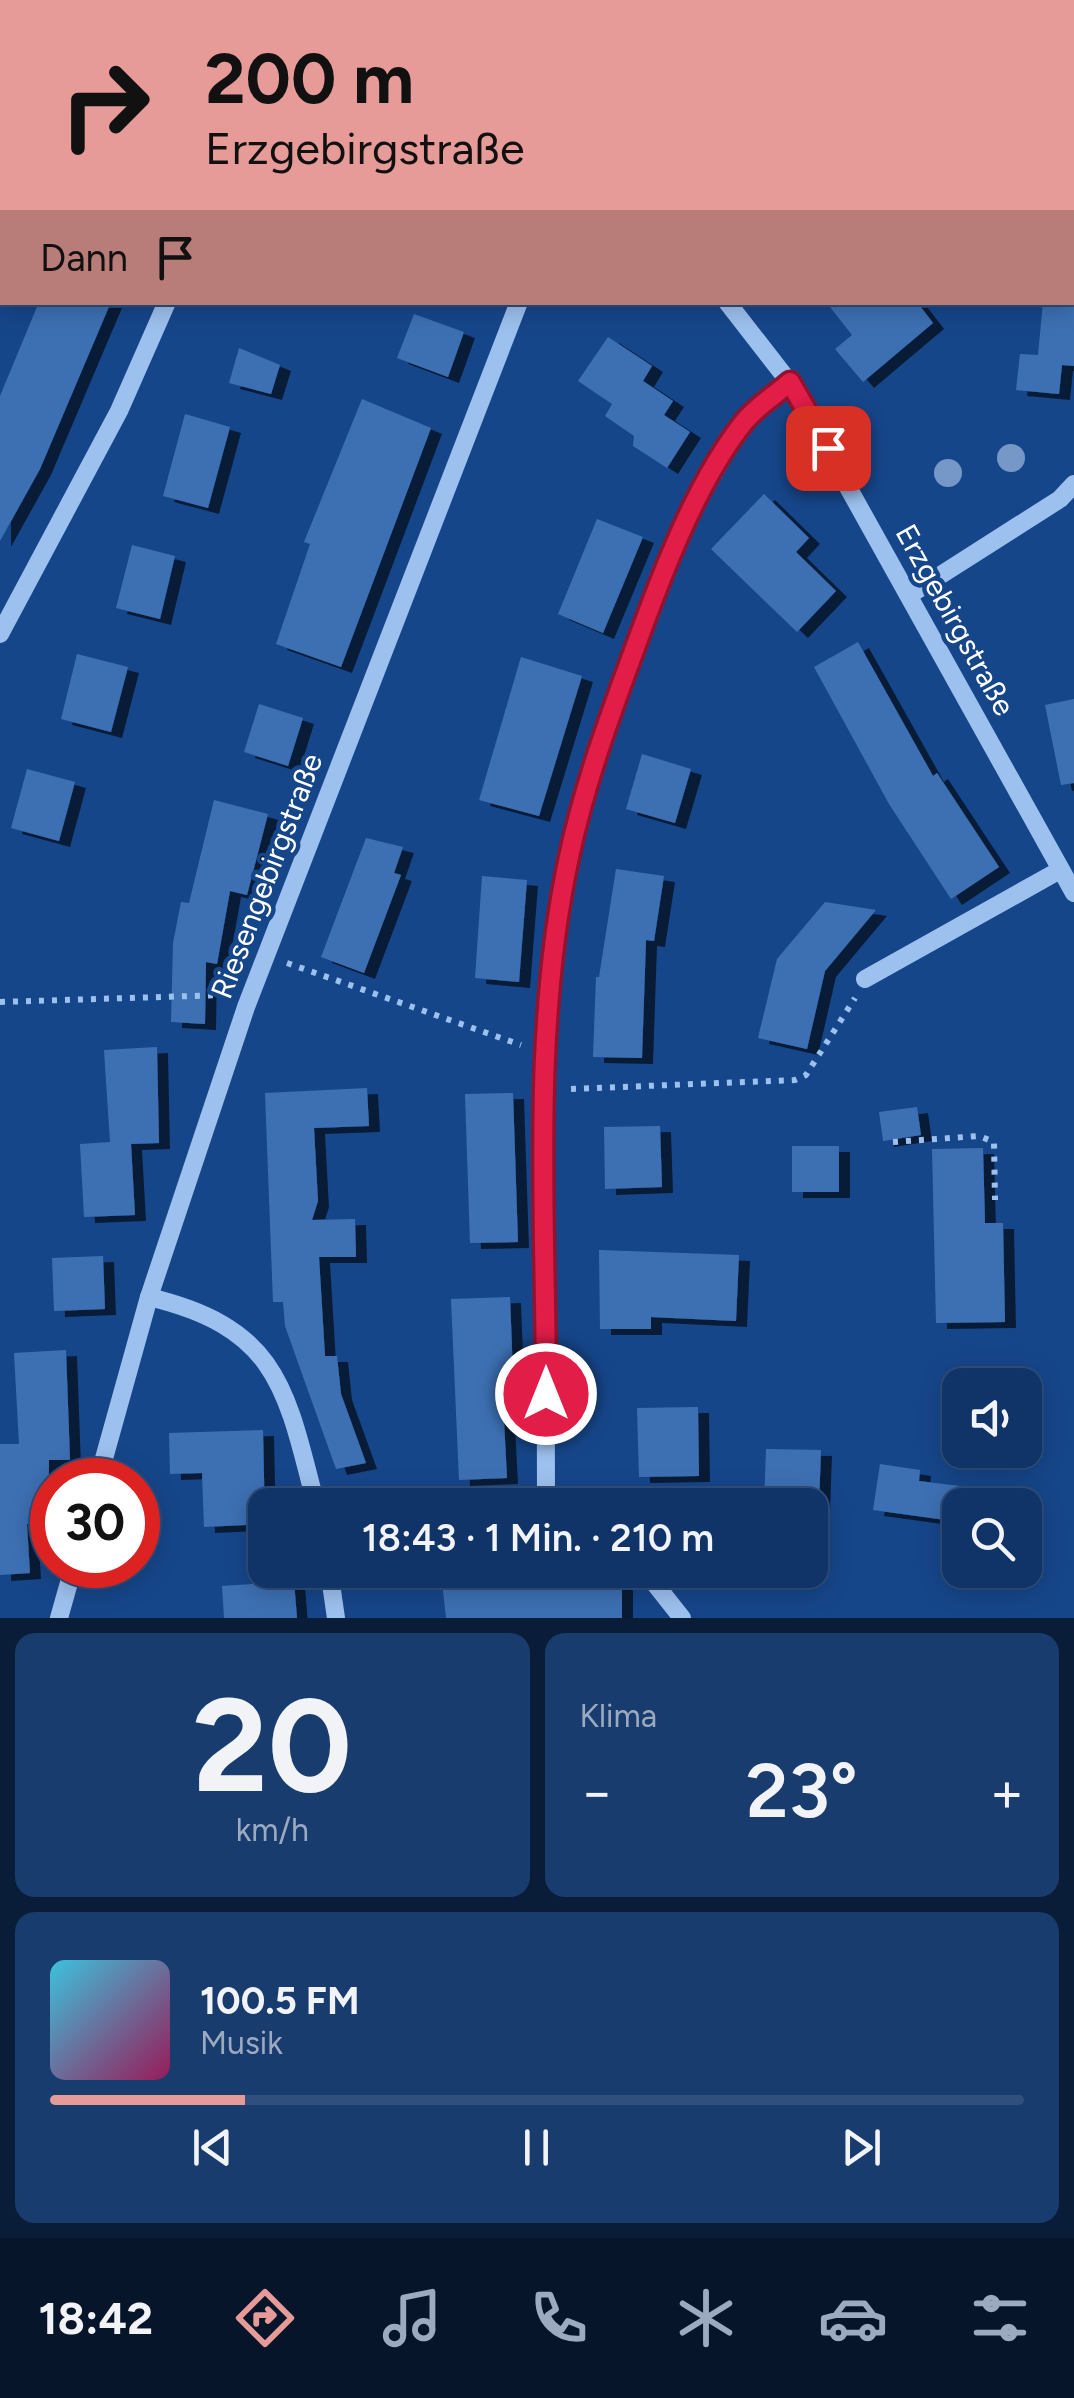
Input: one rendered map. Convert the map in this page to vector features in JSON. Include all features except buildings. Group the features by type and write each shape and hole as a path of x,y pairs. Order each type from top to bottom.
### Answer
{"street":[{"path":"0,634 119,411 166,305"},
{"name":"Riesengebirgstraße","path":"104,1458 149,1297 250,994 518,305"},
{"name":"Erzgebirgstraße","path":"729,305 790,382 1074,893"},
{"path":"551,1488 546,1054 551,970 568,858 595,754 659,584 696,505 744,421 790,382"},
{"path":"911,594 1060,499 1074,484"},
{"path":"864,980 1060,870"},
{"path":"149,1297 212,1316 237,1330 261,1357 287,1400 311,1488"},
{"path":"59,1618 67,1588"},
{"path":"331,1588 336,1618"},
{"path":"658,1588 682,1618"}],"path":[{"path":"265,955 546,1054"},
{"path":"546,1091 795,1080 806,1076 864,980"},
{"path":"0,1002 250,994"},
{"path":"893,1142 979,1136 994,1142 995,1200"}],"route":[{"path":"546,1394 546,1054 551,970 568,858 595,754 659,584 696,505 744,421 790,382 828,448"}]}
